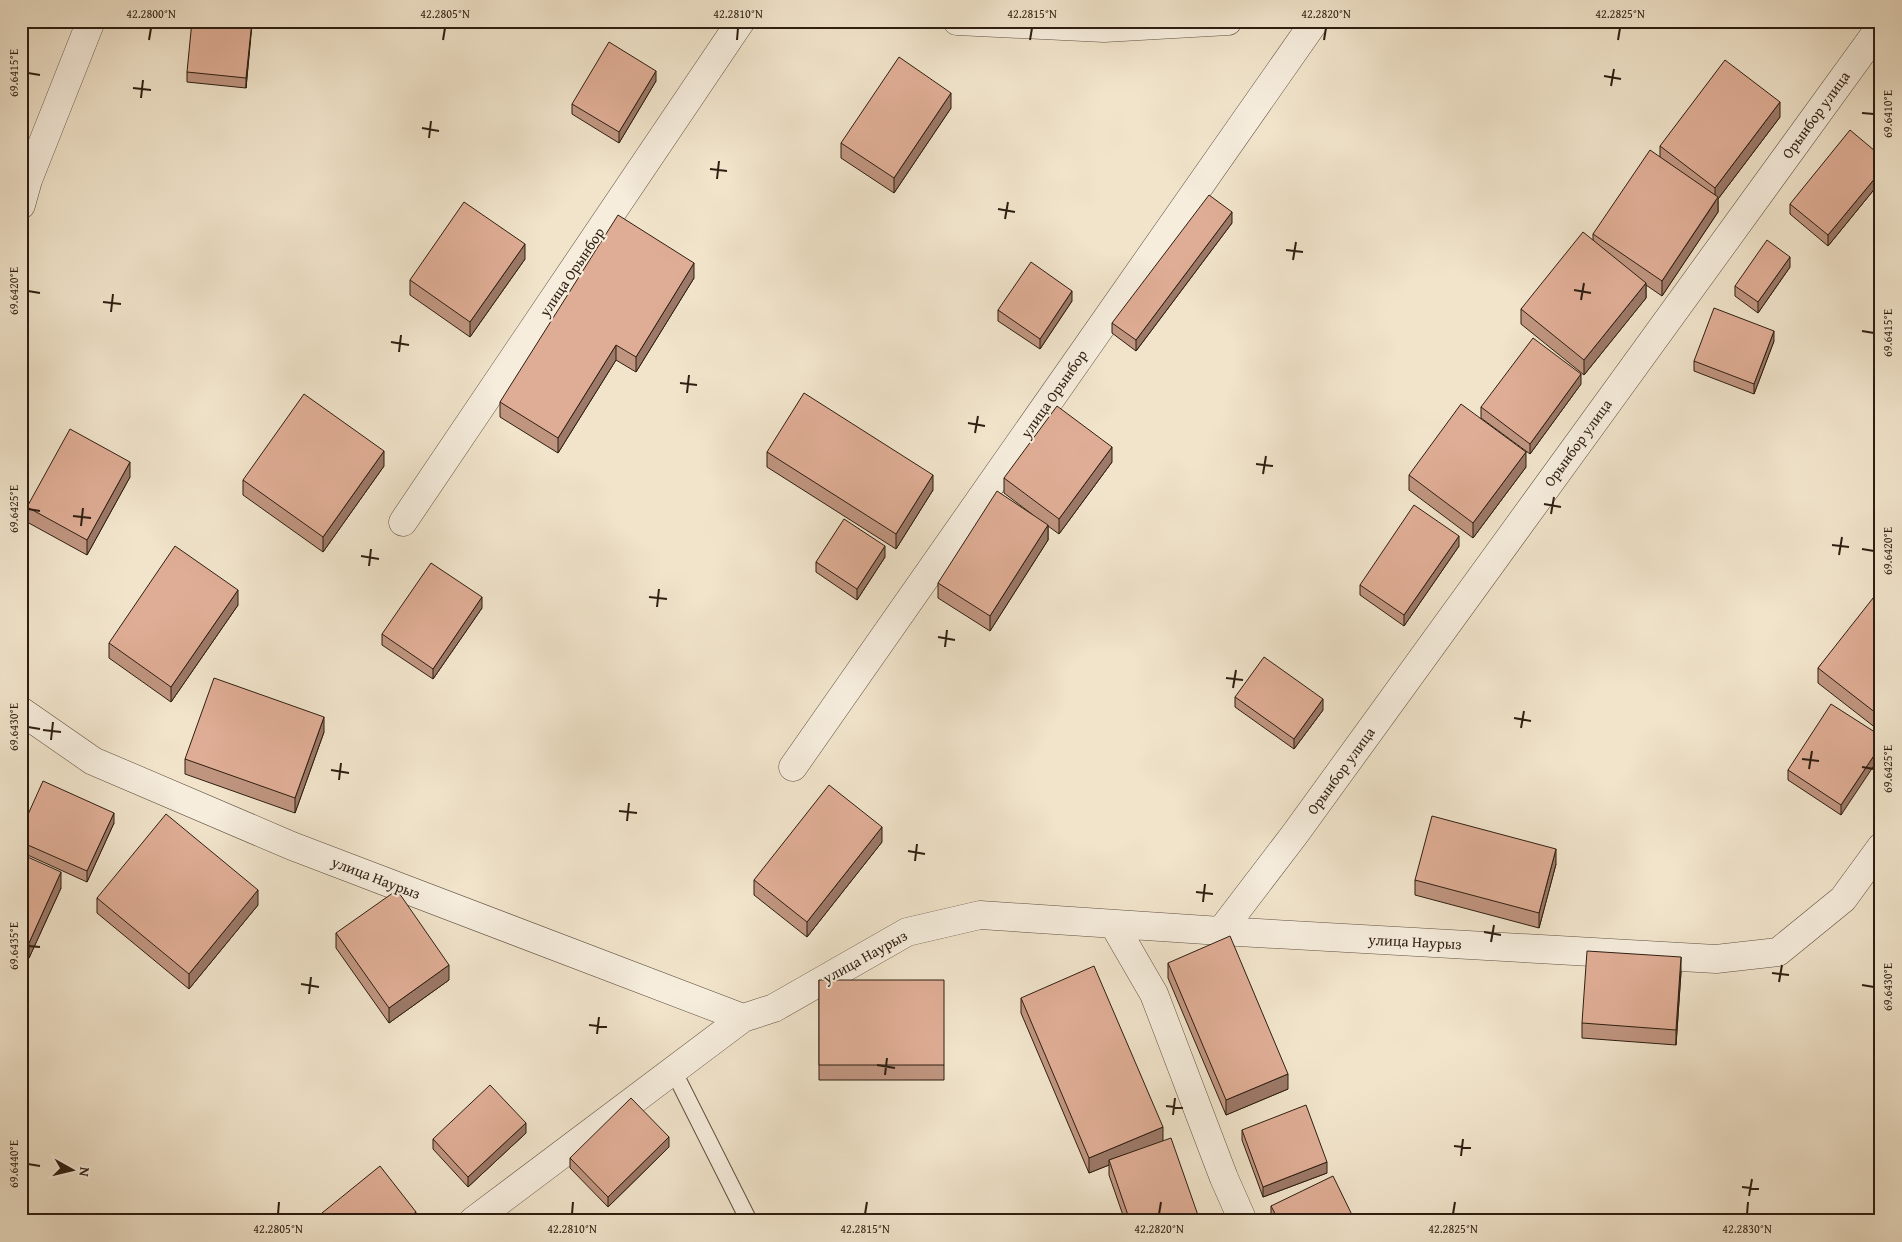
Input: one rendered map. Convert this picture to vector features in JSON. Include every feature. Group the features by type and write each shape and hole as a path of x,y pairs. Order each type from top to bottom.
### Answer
{"street":[{"path":"21,205 28,180 91,21"},
{"name":"улица Орынбор","path":"403,522 742,21"},
{"path":"957,21 1104,28 1228,21"},
{"name":"улица Орынбор","path":"793,767 1315,21"},
{"name":"Орынбор улица","path":"1221,931 1295,834 1881,26"},
{"name":"улица Наурыз","path":"21,711 93,761 192,804 292,846 743,1018"},
{"name":"улица Наурыз","path":"473,1221 743,1018 774,1008 907,932 980,914 1114,925 1716,959 1778,952 1843,899 1881,847"},
{"path":"1114,925 1154,994 1224,1178 1243,1221"}],"lane":[{"path":"673,1070 749,1221"}],"building":[{"path":"21,21 27,21 28,23 21,26"},
{"path":"192,21 252,21 246,78 187,72"},
{"path":"609,42 656,71 619,132 572,104"},
{"path":"899,57 951,93 894,178 841,143"},
{"path":"1725,60 1780,102 1715,188 1660,146"},
{"path":"1850,130 1881,156 1881,171 1828,235 1790,204"},
{"path":"21,131 25,137 21,139"},
{"path":"1650,150 1718,197 1662,281 1593,234"},
{"path":"1209,195 1232,212 1136,340 1112,323"},
{"path":"464,202 525,244 470,322 410,280"},
{"path":"618,215 694,263 636,357 616,345 558,438 500,402"},
{"path":"1583,232 1646,283 1584,360 1521,309"},
{"path":"1767,240 1790,257 1758,302 1735,286"},
{"path":"1031,262 1072,291 1040,339 998,310"},
{"path":"1714,308 1774,331 1754,384 1694,361"},
{"path":"1533,338 1581,374 1530,444 1481,407"},
{"path":"804,393 933,475 896,534 767,452"},
{"path":"304,394 384,451 323,537 243,480"},
{"path":"1461,404 1526,452 1473,523 1409,475"},
{"path":"1057,406 1112,447 1059,519 1004,478"},
{"path":"70,429 130,462 87,540 27,507"},
{"path":"997,491 1048,525 990,616 938,583"},
{"path":"1414,505 1459,536 1404,615 1360,585"},
{"path":"844,519 885,546 857,589 816,562"},
{"path":"175,546 238,590 171,687 109,643"},
{"path":"431,563 482,597 433,669 382,634"},
{"path":"1877,593 1881,596 1881,717 1818,668"},
{"path":"1264,657 1323,699 1294,739 1235,697"},
{"path":"214,678 324,717 295,798 185,759"},
{"path":"1831,704 1881,736 1881,745 1841,805 1788,770"},
{"path":"43,781 114,813 87,871 21,842 21,830"},
{"path":"829,785 882,827 807,922 754,880"},
{"path":"166,814 258,890 189,974 97,898"},
{"path":"1432,816 1556,849 1539,913 1415,880"},
{"path":"21,854 61,872 29,943 21,939"},
{"path":"397,890 449,965 389,1008 336,933"},
{"path":"1230,936 1288,1074 1226,1100 1168,963"},
{"path":"1587,951 1681,957 1676,1030 1582,1023"},
{"path":"1094,966 1163,1127 1089,1158 1021,998"},
{"path":"819,980 944,980 944,1065 819,1065"},
{"path":"490,1085 526,1123 468,1177 433,1139"},
{"path":"631,1098 669,1137 608,1197 570,1158"},
{"path":"1306,1105 1327,1162 1263,1187 1242,1130"},
{"path":"1171,1138 1200,1221 1130,1221 1109,1160"},
{"path":"380,1166 416,1212 405,1221 328,1221 322,1213"},
{"path":"1333,1176 1355,1221 1279,1221 1271,1206"}]}
